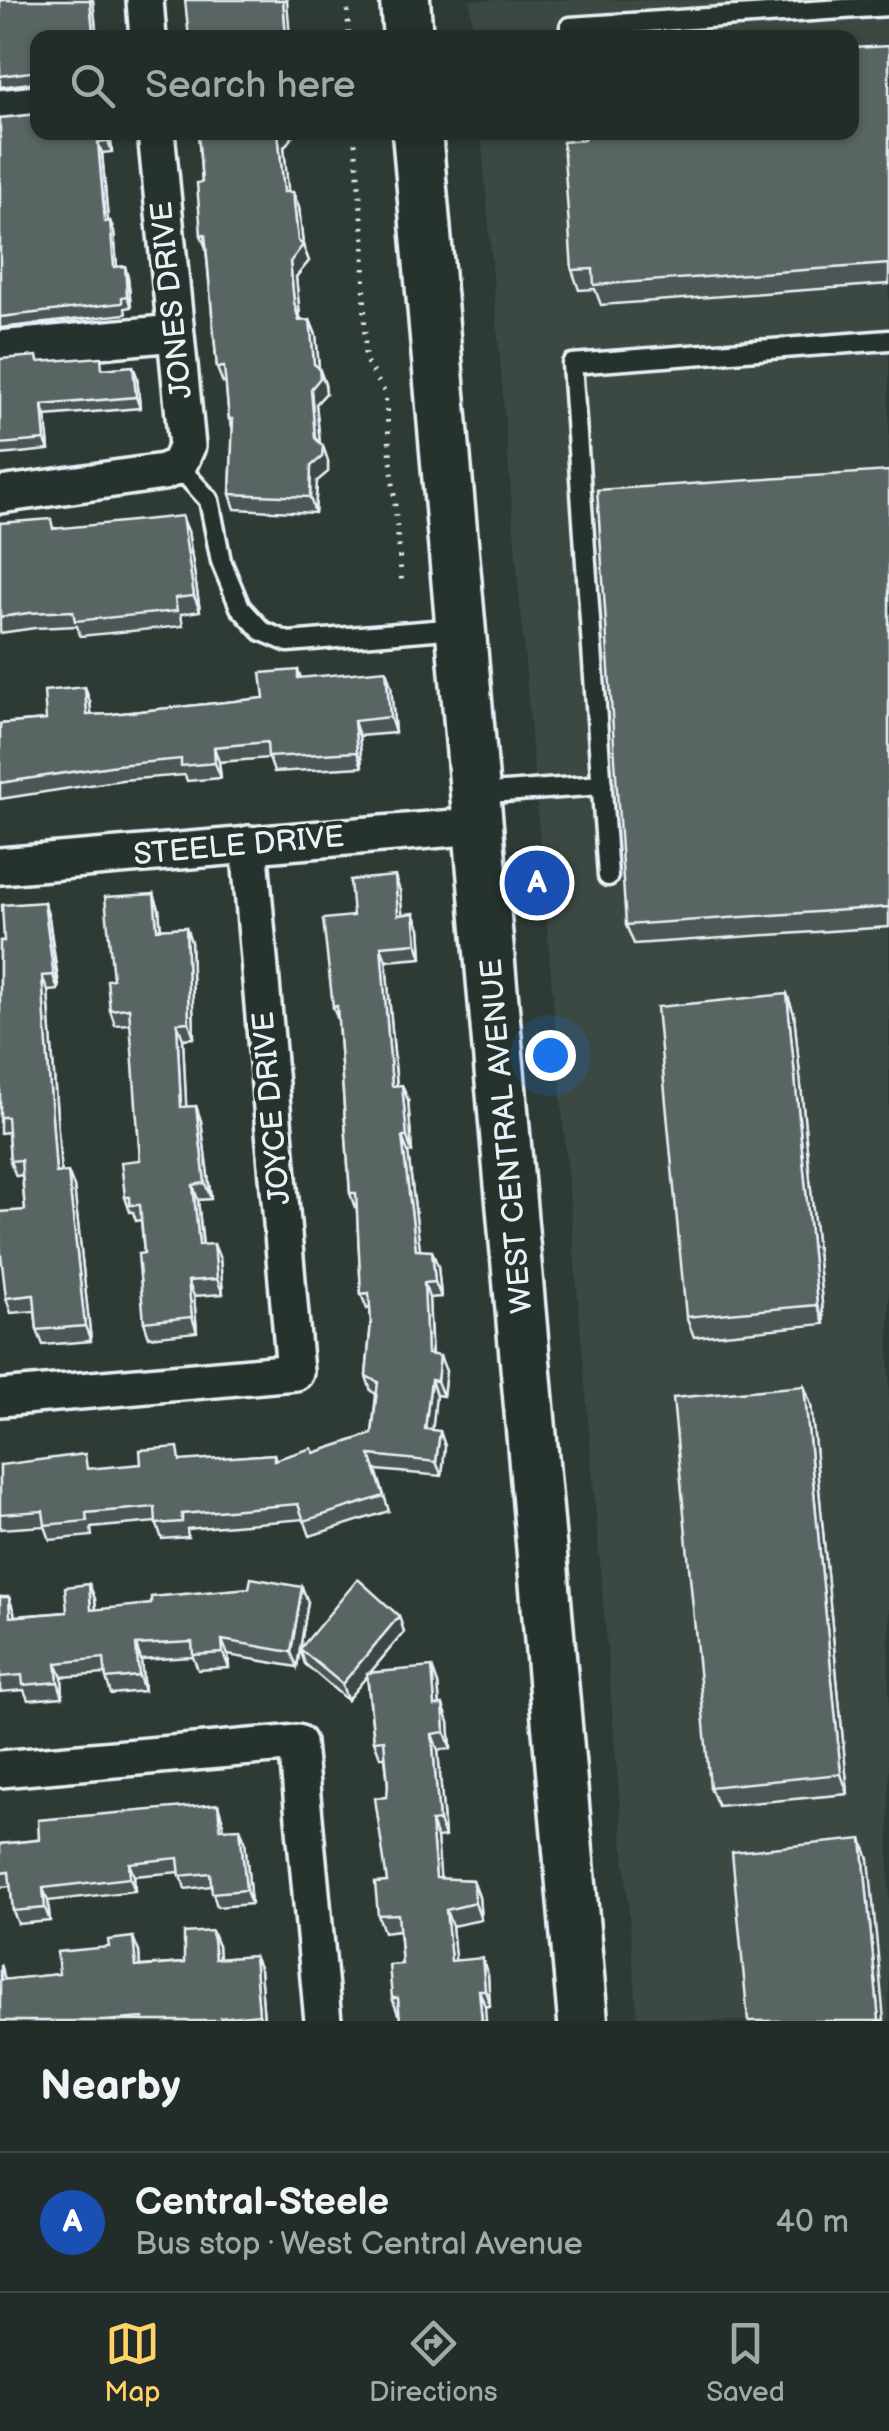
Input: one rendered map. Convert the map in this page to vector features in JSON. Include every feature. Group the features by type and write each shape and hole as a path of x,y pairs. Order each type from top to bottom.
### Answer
{"main road":[{"path":"405,0 407,30"},
{"name":"WEST CENTRAL AVENUE","path":"417,140 583,2021"}],"street":[{"path":"145,0 147,30"},
{"path":"0,108 30,105"},
{"name":"JONES DRIVE","path":"157,140 187,446 178,466"},
{"path":"0,349 175,332"},
{"path":"0,495 143,477 178,466"},
{"name":"STEELE DRIVE","path":"0,866 249,844 477,810"},
{"name":"JOYCE DRIVE","path":"0,1398 295,1372 249,844"},
{"path":"0,1769 297,1743 322,2021"}],"lane":[{"path":"570,26 889,6"},
{"path":"608,876 572,364 889,340"},
{"path":"178,466 209,500 221,561 240,606 262,631 288,642 460,627"},
{"path":"477,810 602,785"}],"path":[{"path":"347,0 349,30"},
{"path":"355,140 364,240 366,359 385,393 402,584"}],"shaded area":[{"path":"470,0 889,0 889,2021 638,2021 482,140 859,140 859,30 472,30"}],"building":[{"path":"0,0 90,0 93,30 30,30 30,72 0,76"},
{"path":"185,0 283,0 285,30 188,30"},
{"path":"889,46 889,264 594,285 593,269 572,270 563,142 859,140 859,48"},
{"path":"30,115 30,140 108,140 98,142 105,222 110,221 114,267 125,266 127,296 122,297 122,303 0,317 0,118"},
{"path":"199,140 279,140 284,192 293,192 298,241 303,245 290,262 294,302 299,321 310,320 314,364 319,368 320,378 311,389 315,438 323,446 322,457 311,466 310,497 230,494 233,419 229,419 224,367 217,368 205,234 201,235 197,183 202,182"},
{"path":"37,356 38,362 101,357 102,369 133,366 136,397 42,405 45,440 0,444 0,359"},
{"path":"889,471 889,907 626,925 597,490"},
{"path":"182,516 194,596 175,598 177,611 75,621 73,611 0,617 0,523 51,519 53,529"},
{"path":"298,670 298,678 386,670 390,717 354,721 357,752 268,757 267,742 214,747 215,763 181,766 181,759 0,783 0,724 46,720 44,691 85,687 87,715 112,714 264,698 261,673"},
{"path":"395,876 398,915 414,913 417,943 381,946 392,1086 402,1085 407,1137 402,1137 416,1250 432,1251 435,1282 424,1283 427,1354 440,1356 437,1381 431,1380 425,1429 440,1431 436,1462 370,1455 384,1496 304,1521 298,1504 182,1514 182,1522 156,1524 155,1507 86,1513 87,1521 45,1525 43,1511 0,1514 0,1465 85,1454 87,1469 141,1464 140,1450 178,1447 180,1461 274,1454 274,1460 312,1448 314,1453 372,1434 378,1382 366,1376 371,1322 369,1293 361,1294 356,1193 350,1193 337,1006 333,1007 323,919 353,916 350,880"},
{"path":"154,894 157,929 186,927 189,1022 177,1023 181,1107 196,1106 205,1183 193,1185 199,1245 214,1244 217,1279 188,1281 192,1317 144,1322 138,1254 144,1253 140,1205 130,1205 130,1197 125,1197 121,1162 140,1160 129,1008 110,1010 107,980 113,979 105,897"},
{"path":"44,902 53,970 53,975 42,976 56,1173 68,1172 85,1326 37,1330 34,1295 6,1298 0,1246 0,1212 25,1210 21,1160 10,1161 7,1117 0,1117 0,941 4,941 2,905"},
{"path":"787,994 817,1305 686,1317 657,1007"},
{"path":"804,1386 841,1774 710,1787 673,1398"},
{"path":"251,1578 302,1587 291,1652 222,1640 223,1653 193,1655 192,1642 136,1645 139,1676 106,1679 104,1658 56,1663 58,1682 23,1685 22,1675 0,1677 0,1597 9,1597 10,1617 67,1612 65,1587 89,1584 91,1610 151,1604 151,1597 249,1588"},
{"path":"358,1579 399,1616 342,1684 300,1649"},
{"path":"432,1667 435,1706 443,1705 445,1732 432,1734 439,1821 431,1822 436,1878 473,1880 475,1903 446,1910 451,1961 482,1958 482,2021 400,2021 398,1998 392,1998 389,1965 402,1964 398,1914 378,1915 375,1883 387,1882 375,1798 387,1797 388,1785 384,1740 374,1741 367,1673"},
{"path":"218,1804 220,1829 240,1828 246,1890 212,1893 210,1873 180,1876 178,1858 129,1863 130,1878 43,1888 45,1908 13,1911 9,1872 0,1873 0,1844 39,1840 38,1820"},
{"path":"862,1839 879,2021 748,2021 732,1852"},
{"path":"212,1931 215,1959 254,1956 259,2014 221,2021 0,2021 0,1970 1,1980 59,1974 57,1952 109,1947 108,1940 133,1937 136,1967 184,1963 184,1933"}],"place":[{"name":"Central-Steele","path":"537,883"}]}
